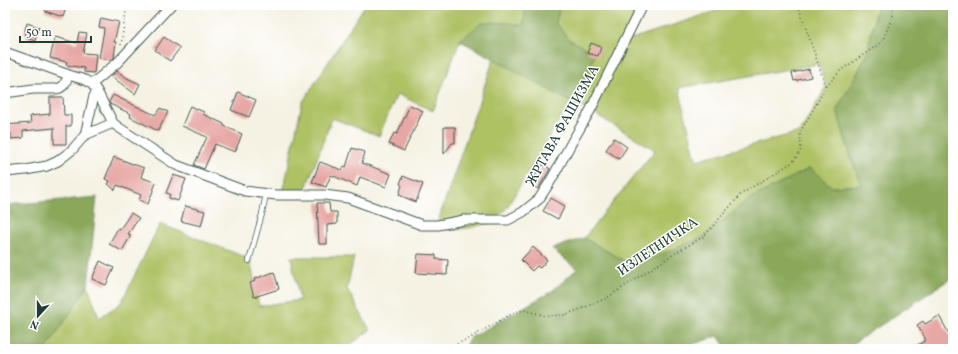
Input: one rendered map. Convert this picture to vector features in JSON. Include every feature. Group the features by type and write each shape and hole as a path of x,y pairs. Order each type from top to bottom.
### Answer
{"street":[{"path":"85,135 94,96 94,87 171,5"},
{"name":"ЖРТАВА ФАШИЗМА","path":"94,87 113,123 118,127 176,165 245,191 276,195 324,195 348,198 422,225 438,225 464,220 508,220 523,212 539,199 547,188 590,111 642,5"},
{"path":"5,52 85,80 94,87"},
{"path":"5,93 33,89 60,88 64,85 69,75"},
{"path":"5,172 48,166 58,161 72,150 85,135 113,123"}],"lane":[{"path":"249,261 266,194"}],"path":[{"path":"118,62 127,5"},
{"path":"798,5 826,87"},
{"name":"ИЗЛЕТНИЧКА","path":"446,349 470,338 515,312 524,310 546,316 565,315 605,299 677,252 703,237 741,194 793,162 801,150 800,132 826,87 841,70 882,42 893,15 894,5"}],"green space":[{"path":"365,5 642,5 625,41 734,5 877,5 867,55 837,110 850,155 862,185 832,187 748,200 703,237 633,266 584,238 655,150 590,111 570,102 508,206 496,221 469,228 452,230 436,227 494,58 460,41 433,111 397,94 379,136 332,118 305,191 283,192 302,103","holes":["819,64 826,87 800,132 696,160 679,88"]},
{"path":"526,5 560,5 556,23 569,39 595,54 576,105 460,40 483,22 511,23 523,26"},
{"path":"877,5 953,5 953,277 845,349 727,349 718,336 678,349 463,349 470,338 552,291 577,269 552,249 584,238 633,266 703,237 748,200 810,168 832,187 862,185 850,155 837,110 867,55"},
{"path":"97,197 88,286 46,349 5,349 5,205"},
{"path":"160,224 250,259 259,306 300,300 291,257 354,257 347,289 370,330 345,349 46,349 88,286 99,318 121,303"}],"building":[{"path":"47,5 67,5 63,17 45,11"},
{"path":"101,18 119,22 114,42 116,42 114,58 111,60 99,58 104,30 104,28 99,27"},
{"path":"27,23 39,27 35,41 26,38 27,35 24,34"},
{"path":"79,32 87,33 83,53 96,54 94,73 84,72 84,68 66,65 67,62 50,58 55,37 77,43"},
{"path":"164,37 180,48 170,61 155,50"},
{"path":"591,43 601,47 598,56 587,53"},
{"path":"809,69 811,77 794,81 792,73"},
{"path":"117,71 140,84 135,94 111,76"},
{"path":"238,92 256,100 249,117 231,110"},
{"path":"113,95 155,115 160,108 168,112 158,131 130,117 131,114 110,104 109,102"},
{"path":"50,97 63,97 64,115 71,115 71,126 66,126 66,144 54,144 54,128 23,131 23,138 11,139 11,133 5,132 5,125 31,123 30,116 50,114"},
{"path":"410,105 423,111 404,151 389,144 394,133 397,134"},
{"path":"190,106 204,112 203,114 224,124 224,126 242,134 235,152 215,144 204,169 194,165 207,137 182,126"},
{"path":"444,127 455,127 455,143 452,143 444,154"},
{"path":"614,138 627,147 619,159 606,150"},
{"path":"352,148 365,152 362,163 391,174 386,187 360,177 357,186 331,175 326,187 312,182 320,162 342,170 344,166 346,167"},
{"path":"114,157 144,168 141,177 156,183 148,204 139,200 141,195 117,185 115,190 108,184 110,181 105,179"},
{"path":"543,164 550,169 538,189 530,184"},
{"path":"173,175 186,179 178,201 169,198 170,194 166,193"},
{"path":"403,176 423,184 416,202 399,195 402,185 400,184"},
{"path":"551,198 565,206 558,219 543,211"},
{"path":"317,203 329,203 330,212 337,212 337,224 327,225 327,244 319,244"},
{"path":"185,206 205,211 201,226 181,221"},
{"path":"131,213 139,218 128,234 131,235 122,251 109,244 118,228 120,229"},
{"path":"533,247 547,260 540,268 537,266 532,271 521,260"},
{"path":"418,254 436,255 436,259 448,260 447,275 416,273"},
{"path":"100,261 114,268 106,285 92,279"},
{"path":"274,272 279,289 254,297 250,283 255,281 254,279"},
{"path":"939,316 951,337 953,336 953,349 912,349 926,340 917,325 923,321 925,324"}]}
